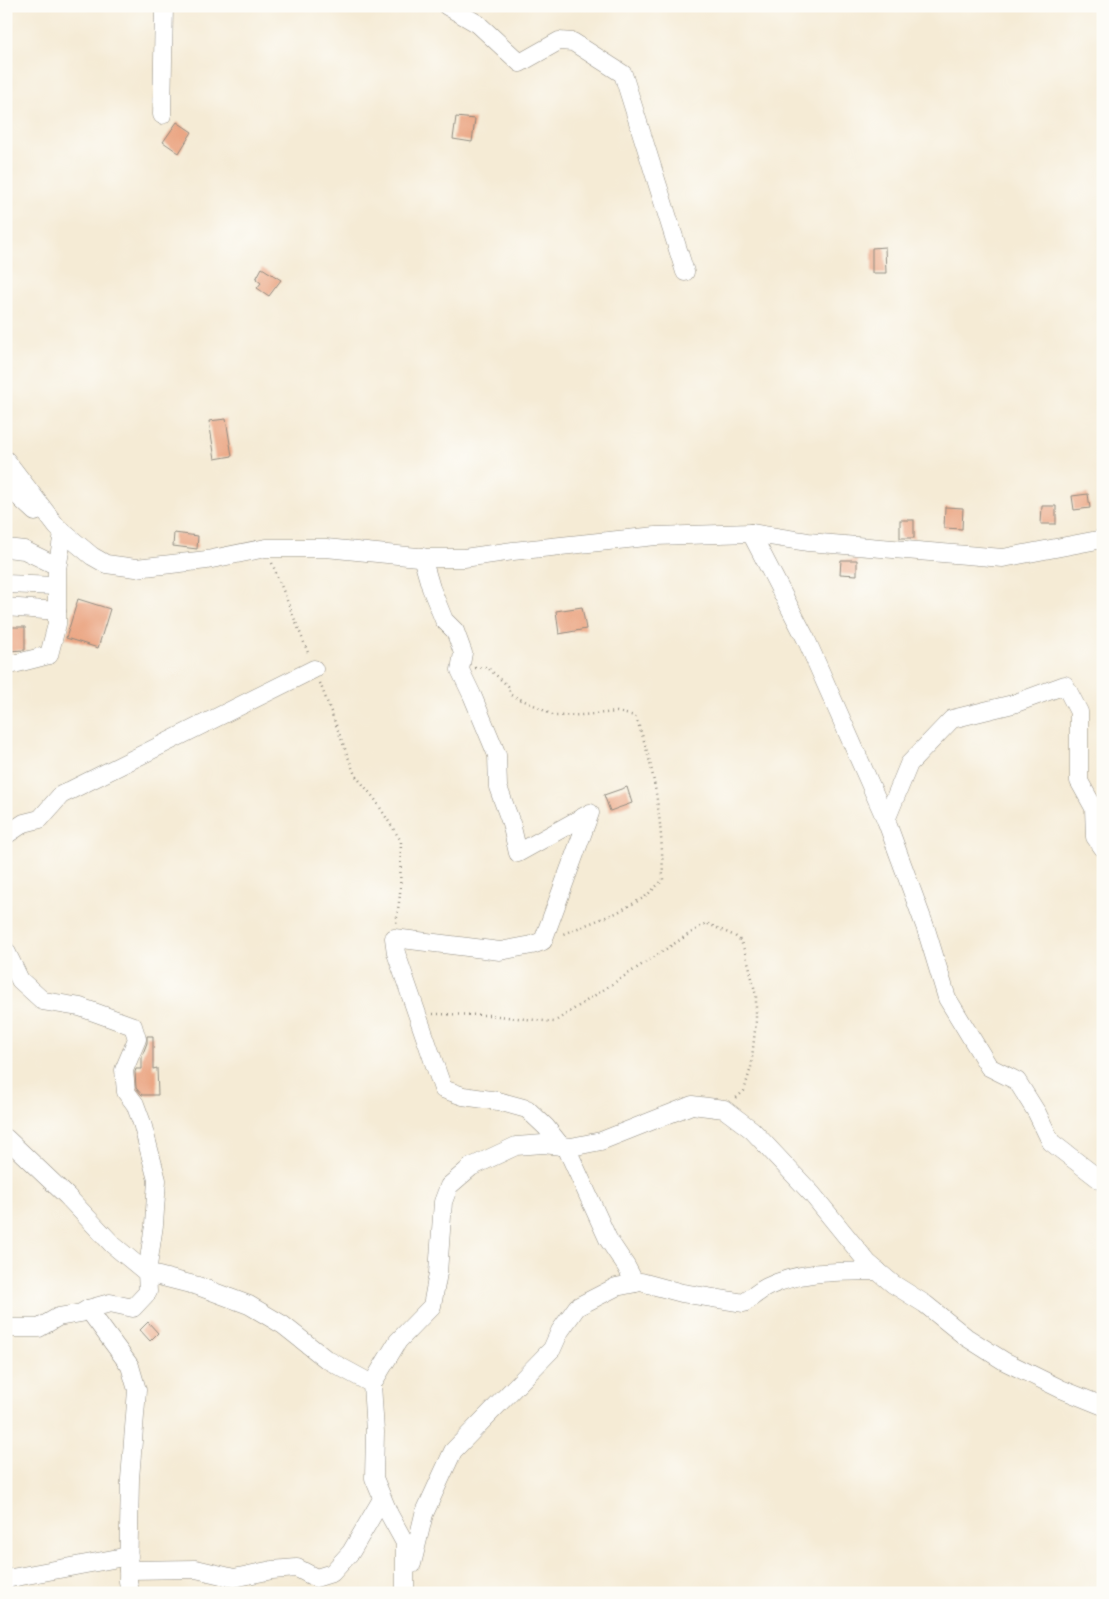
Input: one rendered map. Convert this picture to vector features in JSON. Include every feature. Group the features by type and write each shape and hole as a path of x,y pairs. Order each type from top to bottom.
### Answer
{"street":[{"path":"162,115 164,6"},
{"path":"447,6 478,24 520,63 560,42 573,42 623,74 685,272"},
{"path":"6,460 60,530 56,586 57,624 49,655 6,666"},
{"path":"6,485 32,510 92,556 106,564 136,568 207,560 266,548 326,548 422,558 464,558 656,536 750,533 808,542 1003,558 1103,539"},
{"path":"750,533 806,639 886,820 926,929 947,998 989,1066 1017,1081 1051,1142 1103,1182"},
{"path":"6,548 24,550 57,566"},
{"path":"422,558 431,588 444,620 456,631 463,653 460,670 497,756 498,787 511,823 518,853 590,813 543,941 500,951 394,938 396,953 443,1090 527,1109 546,1127 564,1146 608,1239 635,1283"},
{"path":"6,584 56,586"},
{"path":"6,607 57,611"},
{"path":"6,836 24,823 40,820 61,794 314,669"},
{"path":"886,820 908,764 952,719 1013,704 1065,685 1079,712 1079,781 1094,808 1095,837 1103,848"},
{"path":"6,951 20,980 42,1001 80,1007 133,1026 137,1039 124,1070 126,1092 135,1104 142,1123 157,1180 154,1225 147,1273 148,1292 133,1308 110,1303 81,1313 58,1317 39,1328 6,1328"},
{"path":"406,1593 405,1543 382,1499 374,1478 375,1432 372,1384 398,1342 432,1306 440,1255 443,1202 449,1186 471,1167 516,1146 543,1144 571,1148 601,1141 692,1105 724,1109 752,1130 812,1194 868,1263 893,1284 925,1304 966,1337 1004,1361 1061,1389 1103,1406"},
{"path":"6,1138 67,1196 113,1245 147,1273 198,1286 249,1304 284,1325 326,1359 372,1384"},
{"path":"406,1593 424,1514 453,1452 552,1348 577,1307 616,1287 641,1282 682,1293 744,1303 766,1287 795,1277 830,1272 878,1271"},
{"path":"88,1309 130,1366 137,1390 130,1479 130,1593"},
{"path":"6,1579 129,1563 196,1569 234,1578 272,1570 298,1568 316,1578 332,1574 351,1552 382,1499"}],"path":[{"path":"266,548 355,775 374,798 401,842 400,895 394,938"},
{"path":"460,670 487,667 508,686 511,695 554,716 564,717 617,712 635,716 645,740 654,783 662,844 663,880 645,897 616,913 543,941"},
{"path":"417,1014 489,1015 554,1022 706,923 735,936 741,941 750,965 756,996 756,1022 751,1066 744,1091 724,1109"}],"building":[{"path":"456,117 475,119 472,142 453,139"},
{"path":"177,122 192,132 179,153 163,142"},
{"path":"885,247 886,273 872,273 872,248"},
{"path":"262,268 281,280 269,296 257,288 261,283 256,279"},
{"path":"226,419 232,456 215,459 209,421"},
{"path":"1088,494 1090,508 1074,510 1072,496"},
{"path":"1042,506 1056,506 1056,524 1041,524"},
{"path":"945,507 963,508 962,529 944,528"},
{"path":"900,520 914,520 914,538 900,538"},
{"path":"174,533 198,536 197,549 173,546"},
{"path":"841,560 857,560 857,575 840,574"},
{"path":"78,599 110,609 98,648 66,638"},
{"path":"582,607 586,629 559,634 556,611"},
{"path":"6,627 25,627 25,650 6,651"},
{"path":"627,787 632,803 610,811 604,795"},
{"path":"147,1036 153,1036 153,1069 157,1068 158,1095 142,1095 136,1088 135,1072 136,1069 142,1069 142,1056 147,1043"},
{"path":"148,1322 158,1333 150,1341 140,1330"}]}
